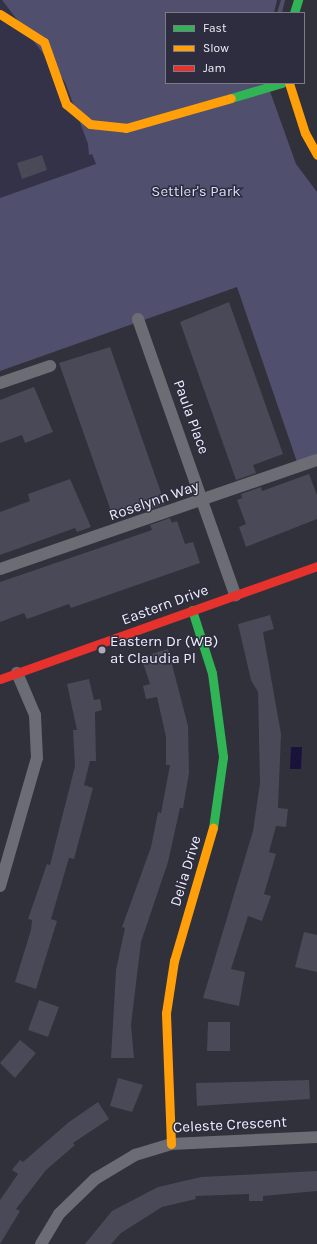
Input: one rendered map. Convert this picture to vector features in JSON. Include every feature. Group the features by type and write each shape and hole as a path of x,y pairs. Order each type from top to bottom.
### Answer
{"street":[{"path":"294,12 298,0"},
{"path":"0,14 44,42 66,104 76,116 90,124 126,128 279,84"},
{"path":"289,84 305,132 317,155"},
{"name":"Paula Place","path":"138,319 204,501 235,595"},
{"path":"0,383 50,366"},
{"name":"Roselynn Way","path":"0,569 204,501 317,460"},
{"name":"Eastern Drive","path":"0,679 16,672 317,566"},
{"name":"Delia Drive","path":"171,1144 166,1013 174,961 217,815 223,757 212,673 192,610"},
{"path":"0,886 37,758 35,715 16,672"},
{"name":"Celeste Crescent","path":"40,1244 59,1214 94,1179 135,1155 171,1144 317,1137"}],"shaded area":[{"path":"0,0 47,32 96,164 0,198"},
{"path":"291,747 302,747 301,769 290,769"}],"green space":[{"name":"Settler's Park","path":"2,0 277,0 274,12 165,12 165,84 267,84 296,164 317,192 317,456 297,462 237,287 0,371 0,198 96,164 92,154 89,155 88,144 65,82"},
{"path":"281,0 285,0 282,12 277,12"}],"building":[{"path":"42,155 47,170 22,179 17,163"},
{"path":"229,302 283,454 253,465 256,473 236,480 180,322"},
{"path":"110,347 165,504 145,511 142,504 112,514 59,363"},
{"path":"34,387 53,432 25,443 22,435 0,443 0,400"},
{"path":"309,474 317,495 317,519 246,547 239,527 246,524 237,500 242,498 241,494 261,487 262,491"},
{"path":"70,479 91,527 77,532 75,528 0,555 0,512 30,501 28,494"},
{"path":"170,518 172,523 177,521 185,544 193,542 200,563 71,608 69,604 27,619 24,613 0,622 0,582 152,530 150,525"},
{"path":"270,615 274,629 263,632 281,734 278,808 288,809 286,827 276,826 269,852 276,854 264,894 271,896 262,921 248,916 231,969 245,972 239,1006 203,998 253,831 260,783 258,692 251,680 238,624"},
{"path":"168,649 188,726 189,773 183,808 180,808 168,862 141,942 131,1025 134,1058 111,1058 116,970 125,928 122,927 151,847 158,812 161,813 170,765 166,765 166,737 157,697 146,699 143,686 150,684 141,657"},
{"path":"89,679 94,700 100,699 102,710 95,712 96,761 90,761 84,785 93,788 74,859 69,858 51,919 57,921 36,989 15,982 31,930 32,920 28,919 47,864 50,865 75,766 73,730 77,730 67,684"},
{"path":"304,932 317,935 317,972 295,967"},
{"path":"39,1000 59,1007 48,1037 28,1030"},
{"path":"208,1022 230,1022 230,1051 207,1051"},
{"path":"20,1040 36,1053 15,1078 0,1063"},
{"path":"118,1078 143,1085 132,1112 110,1106"},
{"path":"309,1080 310,1099 197,1106 196,1083"},
{"path":"98,1102 109,1119 73,1143 75,1145 46,1170 16,1209 20,1211 0,1244 0,1200 18,1174 12,1170 20,1160 23,1162 69,1122"},
{"path":"317,1171 317,1191 263,1196 263,1201 249,1201 249,1194 195,1196 196,1199 162,1207 121,1233 111,1244 85,1244 112,1211 158,1187 201,1177"}],"traffic: fast":[{"path":"294,12 298,0"},
{"path":"231,98 279,84"},
{"path":"192,610 212,673 223,757 213,828"}],"traffic: slow":[{"path":"0,14 44,42 66,104 90,124 126,128 231,98"},
{"path":"289,84 305,133 317,155"},
{"path":"171,1144 166,1013 174,961 213,828"}],"traffic: jam":[{"path":"0,679 317,566"}],"place":[{"name":"Eastern Dr (WB) at Claudia Pl","path":"102,650"}]}
